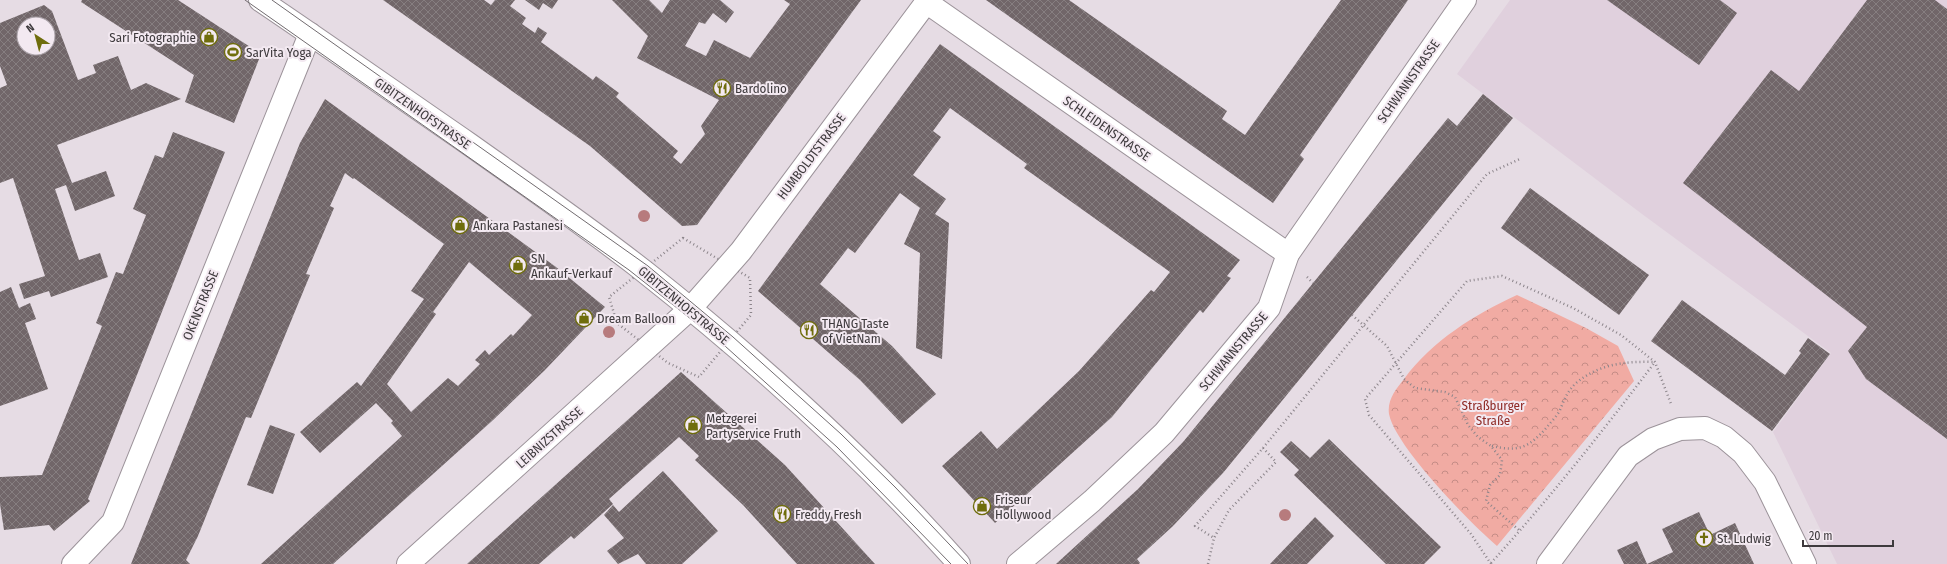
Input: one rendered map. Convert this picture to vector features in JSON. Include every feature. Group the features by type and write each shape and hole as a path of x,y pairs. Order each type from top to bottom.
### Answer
{"street":[{"name":"GIBITZENHOFSTRASSE","path":"260,0 605,242 690,309 844,446 891,491 959,564"},
{"name":"SCHWANNSTRASSE","path":"1018,564 1092,501 1164,433 1269,308 1288,254 1465,0"},
{"name":"SCHLEIDENSTRASSE","path":"927,1 1288,254"},
{"name":"HUMBOLDTSTRASSE","path":"690,309 741,251 927,1"},
{"name":"OKENSTRASSE","path":"73,564 112,522 310,34"},
{"name":"LEIBNIZSTRASSE","path":"408,564 690,309"},
{"path":"1548,564 1628,456 1653,439 1680,429 1705,428 1724,437 1743,453 1765,482 1805,564"}],"path":[{"path":"1214,538 1195,526 1263,448 1316,382 1365,326 1487,174 1520,159"},
{"path":"1655,362 1624,403 1520,532 1491,564 1471,534 1369,414 1365,399 1467,281 1502,276 1574,308 1614,331 1655,362 1680,429"},
{"path":"1352,315 1387,346 1404,379 1415,388 1444,392 1455,397 1468,425 1478,436 1491,446 1502,460 1500,475 1490,485 1486,501 1520,532"},
{"path":"1491,446 1507,449 1524,447 1536,441 1560,411 1564,398 1574,385 1597,369 1632,362 1655,362"},
{"path":"1208,564 1214,538 1229,510 1276,462 1263,448"}],"shaded area":[{"path":"1510,0 1947,0 1947,564 1837,564 1773,432 1831,353 1642,214 1457,74"}],"green space":[{"name":"Straßburger Straße","path":"1517,295 1586,328 1618,346 1634,381 1497,546 1453,503 1419,464 1394,428 1389,414 1389,404 1398,387 1415,365 1428,352 1470,320"}],"building":[{"path":"82,0 178,0 261,54 234,123 185,102 194,75 81,2"},
{"path":"383,0 484,0 491,5 495,0 515,0 510,6 526,18 522,24 535,33 538,27 547,33 541,42 593,80 596,76 619,93 616,97 678,151 673,157 681,164 705,134 701,126 719,100 637,58 648,36 612,0 649,0 662,13 670,0 720,0 734,12 726,23 713,13 705,24 699,22 685,46 706,56 714,40 750,58 790,4 784,0 861,0 697,225 682,226 590,146"},
{"path":"525,0 558,0 552,9 543,3 539,10"},
{"path":"986,0 1069,0 1227,111 1222,119 1245,135 1341,0 1408,0 1300,155 1304,159 1273,203"},
{"path":"1607,0 1720,0 1737,13 1699,65"},
{"path":"1867,0 1935,0 1947,9 1947,439 1866,379 1848,351 1867,327 1683,183 1771,70 1799,91"},
{"path":"44,5 52,11 54,16 17,16"},
{"path":"16,16 16,56 56,56 56,22 78,80 96,73 93,65 118,56 131,90 146,83 181,99 57,145 72,183 106,171 115,196 75,211 66,185 55,189 79,260 100,253 108,277 51,297 49,291 24,299 19,284 45,276 13,178 0,183 0,88 7,85 0,66 0,23"},
{"path":"940,44 1240,260 1227,276 1231,278 1203,313 1200,310 1112,417 995,523 942,466 981,431 997,449 1079,371 1151,290 1154,292 1170,272 1024,168 1027,164 950,108 933,131 941,137 913,175 946,199 935,214 949,223 942,359 916,348 920,253 904,244 920,208 900,193 855,253 848,248 820,284 892,346 936,394 902,424 860,380 758,291"},
{"path":"1483,94 1513,118 1223,473 1173,526 1137,559 1140,563 1139,564 1056,564 1138,489 1183,442 1448,118 1457,126"},
{"path":"325,99 556,267 605,307 545,370 492,421 333,564 261,564 402,436 391,423 393,421 376,403 320,453 300,432 357,382 361,386 424,299 411,291 444,244 345,173 330,206 334,208 306,274 310,275 251,418 246,417 198,536 186,560 190,564 131,564 300,143","holes":["469,262 532,315 513,336 511,334 489,355 485,350 475,360 480,364 458,386 448,378 411,412 387,384 436,314 433,312"]},
{"path":"173,132 225,152 88,499 90,501 54,531 49,525 4,530 0,504 0,477 42,475 102,326 96,323 116,272 123,274 146,215 133,209 155,155 163,158"},
{"path":"1530,188 1649,275 1619,315 1501,228"},
{"path":"11,287 19,308 30,303 36,319 25,323 48,389 0,406 0,292"},
{"path":"1682,300 1785,375 1801,353 1799,351 1808,338 1830,354 1772,431 1651,341"},
{"path":"681,372 785,465 875,564 797,564 743,505 695,460 699,456 679,437 609,499 613,504 574,539 571,536 539,564 467,564"},
{"path":"270,425 295,434 273,494 247,485"},
{"path":"1329,439 1441,547 1424,564 1386,564 1294,475 1299,470 1280,452 1291,441 1310,458"},
{"path":"663,471 718,531 682,564 646,564 638,554 618,564 607,551 624,538 604,515 613,505 619,512"},
{"name":"St. Ludwig","path":"1699,512 1710,535 1735,523 1754,564 1647,564 1673,552 1662,529"},
{"path":"1315,517 1334,536 1307,564 1270,564"},
{"path":"1637,541 1647,564 1624,564 1617,550"}],"tram line":[{"path":"245,0 629,270 725,346 837,447 951,564"},
{"path":"272,0 648,266 733,337 841,434 895,487 968,564"}],"place":[{"name":"Sari Fotographie","path":"209,37"},
{"name":"SarVita Yoga","path":"233,52"},
{"name":"Bardolino","path":"722,88"},
{"name":"Ankara Pastanesi","path":"460,225"},
{"name":"SN Ankauf-Verkauf","path":"518,265"},
{"name":"Dream Balloon","path":"584,318"},
{"name":"THANG Taste of VietNam","path":"809,330"},
{"name":"Metzgerei Partyservice Fruth","path":"693,425"},
{"name":"Friseur Hollywood","path":"982,506"},
{"name":"Freddy Fresh","path":"782,514"},
{"name":"St. Ludwig","path":"1704,538"}]}
